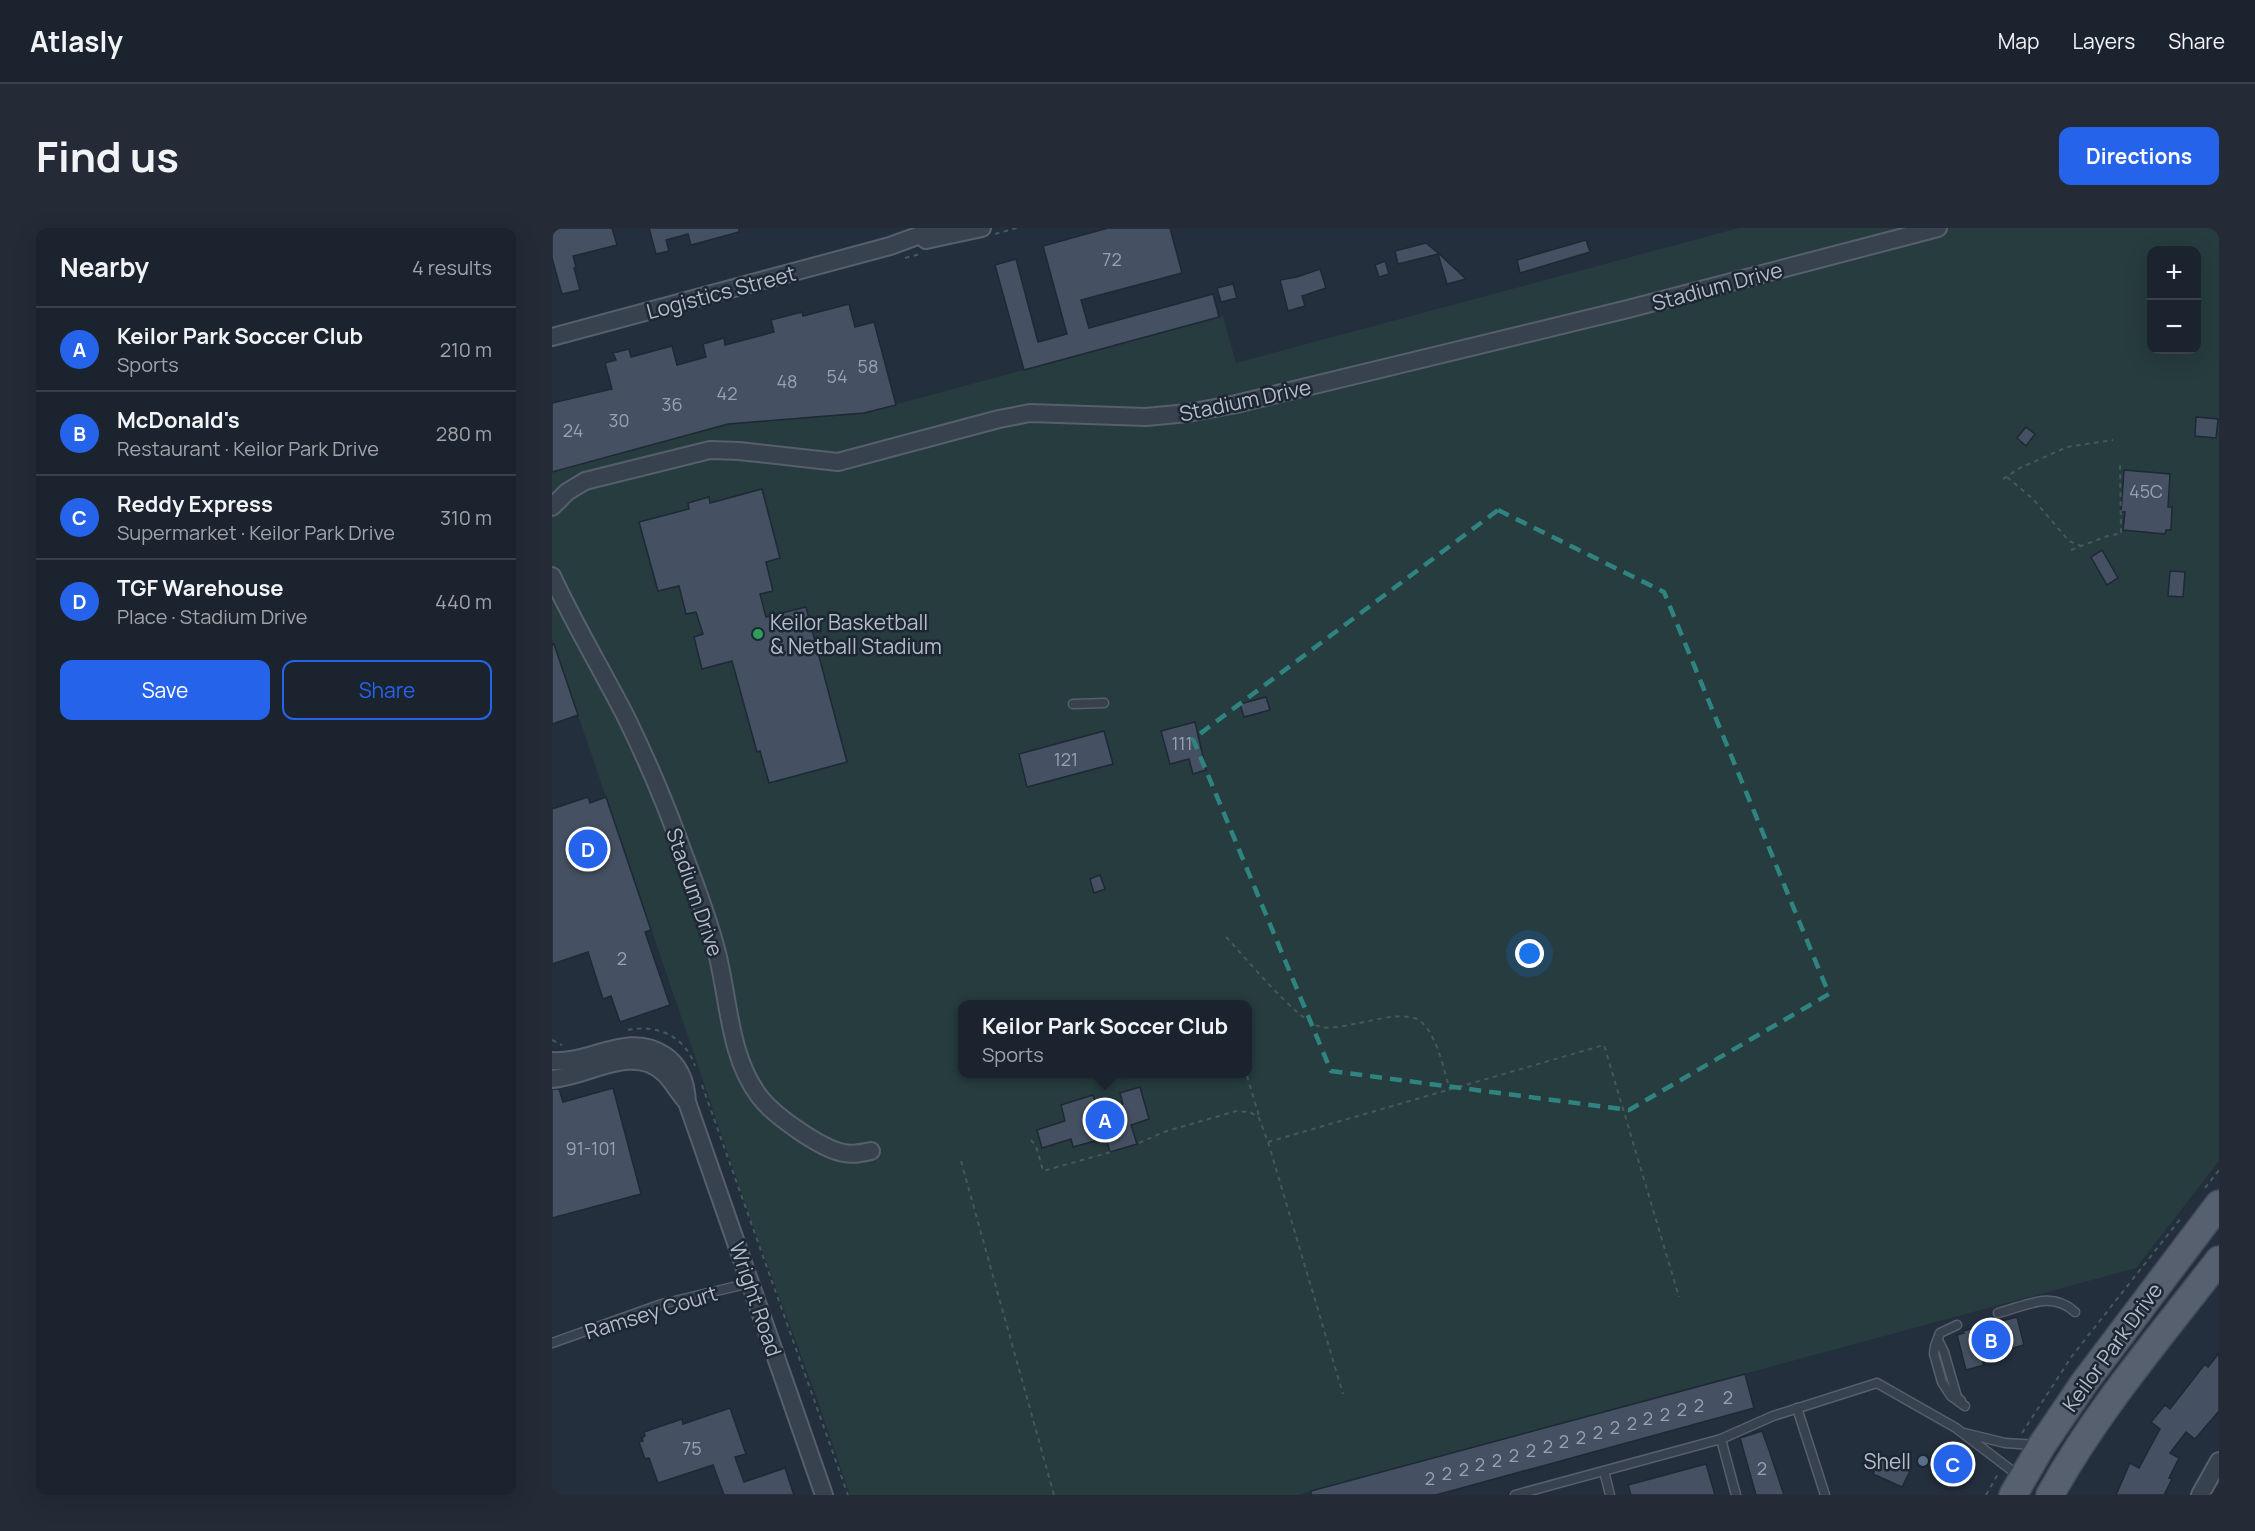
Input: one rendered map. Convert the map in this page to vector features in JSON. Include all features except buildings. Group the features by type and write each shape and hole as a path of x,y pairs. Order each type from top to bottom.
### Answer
{"main road":[{"name":"Keilor Park Drive","path":"2018,1486 2042,1445 2084,1383 2219,1204"},
{"name":"Keilor Park Drive","path":"2050,1494 2086,1434 2219,1260"},
{"path":"2018,1486 2050,1494"}],"street":[{"name":"Logistics Street","path":"552,337 890,246 939,228"},
{"name":"Logistics Street","path":"890,246 982,228"},
{"name":"Stadium Drive","path":"552,507 567,492 585,481 710,450 838,462 999,419 1030,413 1146,417 1188,413 1236,404 1628,309 1938,228"},
{"name":"Stadium Drive","path":"552,576 655,778 706,917 723,979 737,1049 751,1085 772,1109 798,1130 827,1148 854,1154 871,1151"},
{"name":"Wright Road","path":"552,1061 570,1061 619,1047 643,1046 657,1050 674,1062 686,1087 687,1102 824,1495"},
{"name":"Wright Road","path":"552,1079 604,1065 641,1061 664,1073 687,1102"},
{"path":"2200,1495 2215,1479 2219,1461"}],"lane":[{"path":"1072,704 1104,703"},
{"name":"Ramsey Court","path":"552,1343 662,1304 750,1283"},
{"path":"1998,1313 2050,1299 2063,1303 2075,1312"},
{"path":"1957,1324 1941,1333 1934,1354 1945,1388 1951,1396 1965,1406"},
{"path":"1515,1495 1721,1439 1773,1416 1876,1383 1960,1432 2018,1486"},
{"path":"1797,1408 1825,1495"},
{"path":"1960,1432 2005,1443 2042,1445"},
{"path":"1721,1439 1736,1495"},
{"path":"1604,1471 1610,1495"}],"path":[{"path":"2003,479 2020,468 2067,447 2114,440"},
{"path":"2071,550 2110,535 2121,534 2120,462"},
{"path":"2007,477 2033,499 2069,541 2081,546"},
{"path":"1226,937 1302,1018 1320,1027 1345,1026 1389,1018 1414,1018 1427,1026 1439,1054 1450,1090"},
{"path":"1268,1142 1604,1045 1679,1297"},
{"path":"1248,1078 1343,1394"},
{"path":"1139,1143 1164,1132 1236,1111 1250,1112 1259,1118"},
{"path":"1031,1140 1036,1146 1043,1171 1111,1152"},
{"path":"960,1161 1054,1495"}],"highlighted area":[{"path":"1498,510 1664,592 1829,994 1629,1110 1331,1071 1193,739"}],"green space":[{"path":"1739,228 2219,228 2219,1161 2136,1268 1297,1495 850,1495 750,1218 552,639 552,472 728,424 864,413 1223,316 1236,363"}],"place":[{"name":"Keilor Basketball & Netball Stadium","path":"758,634"},
{"name":"TGF Warehouse","path":"588,849"},
{"name":"Keilor Park Soccer Club","path":"1105,1120"},
{"name":"McDonald's","path":"1991,1340"},
{"name":"Shell","path":"1923,1461"},
{"name":"Reddy Express","path":"1953,1464"}]}
